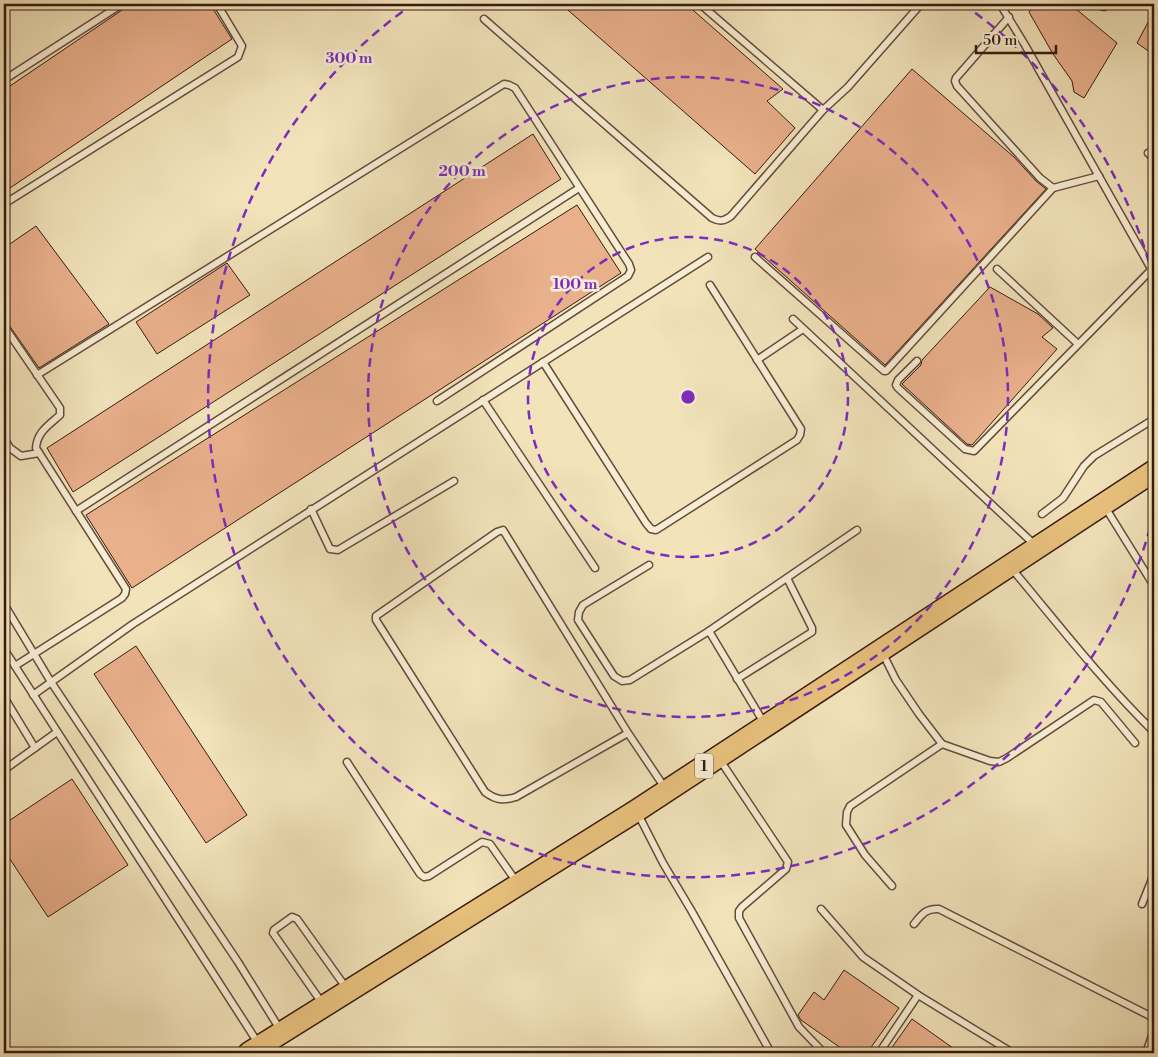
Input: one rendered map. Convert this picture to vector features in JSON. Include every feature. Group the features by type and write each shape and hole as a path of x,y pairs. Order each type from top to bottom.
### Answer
{"highway":[{"name":"1","path":"255,1050 636,811 765,726 887,661 1010,566 1154,471"}],"lane":[{"path":"4,80 122,4"},
{"path":"4,204 238,57 242,46 217,4"},
{"path":"700,4 823,110"},
{"path":"484,19 712,218 724,221 731,216 823,110 848,86 922,4"},
{"path":"917,361 898,380 896,385 965,449 974,451 1078,344 1153,272 1000,4"},
{"path":"1092,4 1104,7 1109,4"},
{"path":"1009,17 955,81 957,86 1040,178 1053,188"},
{"path":"37,375 504,84 509,85 515,88 629,264 631,270 628,276 437,401"},
{"path":"1148,153 1154,160"},
{"path":"755,257 886,371 1053,188 1099,176"},
{"path":"76,511 579,188"},
{"path":"33,695 133,624 708,257"},
{"path":"996,269 1078,344"},
{"path":"544,362 646,524 653,530 665,526 797,440 800,435 801,429 710,285"},
{"path":"793,319 1038,547"},
{"path":"4,326 60,408 60,416 48,425 36,440 36,448 126,589 122,598 34,652 15,666"},
{"path":"757,360 803,329"},
{"path":"483,400 595,568"},
{"path":"1042,514 1063,498 1084,466 1094,456 1154,419"},
{"path":"4,438 10,448 21,456 39,453"},
{"path":"310,510 330,548 338,550 454,481"},
{"path":"1104,505 1154,586"},
{"path":"628,734 516,797 506,800 492,797 485,792 376,620 376,616 497,532 503,530 628,734 667,790"},
{"path":"649,565 583,606 579,612 578,620 614,676 622,681 630,680 709,631 857,530"},
{"path":"1010,566 1098,674 1154,732"},
{"path":"737,679 812,632 812,628 787,578"},
{"path":"4,604 51,682 238,962 282,1032"},
{"path":"709,631 765,726"},
{"path":"4,649 58,732 255,1050"},
{"path":"887,661 896,680 942,744 990,761 999,762 1007,758 1094,700 1101,702 1135,742"},
{"path":"4,697 34,748"},
{"path":"4,770 58,732"},
{"path":"892,886 865,855 846,826 846,812 850,806 942,744"},
{"path":"718,756 788,862 786,869 742,907 739,912 739,918 799,1027 824,1053"},
{"path":"347,762 420,874 424,877 429,876 482,842 486,842 490,844 518,884"},
{"path":"636,811 663,863 771,1053"},
{"path":"1142,904 1154,874"},
{"path":"914,924 924,911 931,908 939,909 1154,1018"},
{"path":"821,909 863,957 918,995 1013,1053"},
{"path":"324,1006 273,933 274,930 292,917 297,919 348,991"},
{"path":"879,1053 918,995"},
{"path":"1146,1053 1154,1030"}],"building":[{"path":"131,4 210,4 232,39 4,192 4,90"},
{"path":"561,4 686,4 783,89 767,101 795,128 755,174"},
{"path":"1036,4 1070,4 1117,43 1084,98 1074,92 1072,81 1053,54 1029,12"},
{"path":"1154,11 1154,55 1137,43"},
{"path":"912,69 1014,157 1046,189 885,365 755,249"},
{"path":"533,134 561,179 73,492 47,448"},
{"path":"577,205 621,273 132,588 86,515"},
{"path":"36,226 109,324 39,368 4,318 4,248"},
{"path":"227,263 250,295 157,354 136,322"},
{"path":"990,287 1038,314 1053,328 1042,337 1057,349 972,445 967,444 902,384"},
{"path":"136,646 247,815 206,843 94,674"},
{"path":"72,779 128,865 48,917 4,850 4,824"},
{"path":"844,970 899,1008 867,1053 848,1053 801,1020 798,1015 814,992 824,1000"},
{"path":"912,1019 960,1053 888,1053"}]}
